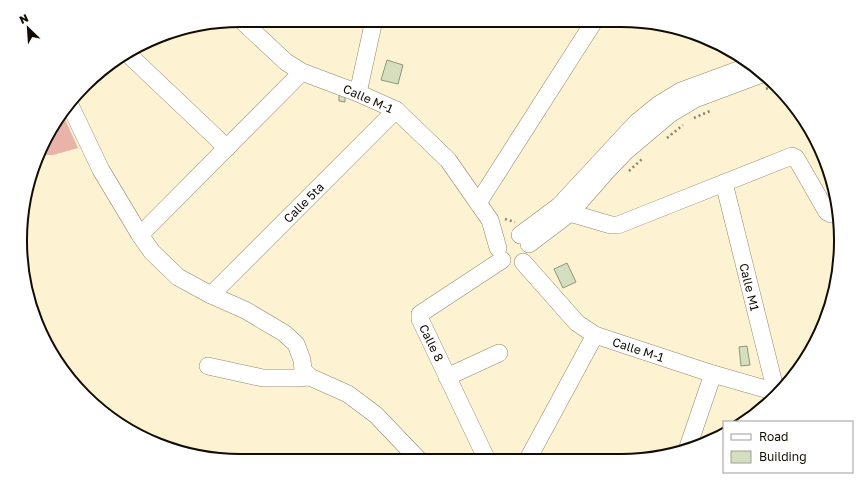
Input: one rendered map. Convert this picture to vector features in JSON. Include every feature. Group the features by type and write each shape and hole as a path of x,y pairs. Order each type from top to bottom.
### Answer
{"street":[{"name":"Calle M-1","path":"248,27 286,62 302,72 358,93 396,110 448,160 490,220 500,254"},
{"path":"358,93 372,27"},
{"path":"478,203 591,27"},
{"path":"132,57 227,148"},
{"path":"522,238 559,206 636,123 658,105 681,91 745,67"},
{"path":"140,236 302,72"},
{"path":"522,238 570,213 621,156 670,114 695,99 762,82"},
{"path":"72,110 101,170 140,236 152,252 178,277 211,295 245,310 284,333 296,344 302,360 303,370 310,377 348,394 376,415 412,454"},
{"name":"Calle 5ta","path":"211,295 396,110"},
{"path":"570,213 611,225 618,225 794,156 827,212 832,214"},
{"name":"Calle M1","path":"724,183 776,386"},
{"name":"Calle M-1","path":"490,220 522,238"},
{"path":"513,234 522,238 529,253 523,262 512,265 500,254 499,243 505,236 513,234"},
{"name":"Calle 8","path":"484,454 420,319 420,314 500,254"},
{"name":"Calle M-1","path":"523,262 577,323 595,336 713,374 772,390"},
{"path":"531,454 595,336"},
{"path":"447,376 499,353"},
{"path":"208,366 263,378 310,377"},
{"path":"689,443 713,374"}],"path":[{"path":"694,118 715,108"},
{"path":"664,141 687,122"},
{"path":"629,171 646,155"}],"shaded area":[{"path":"65,119 78,148 53,155 45,155"}],"building":[{"path":"387,60 403,65 398,84 381,80"},
{"path":"339,92 345,92 345,102 339,101"},
{"path":"567,263 576,282 563,288 554,269"},
{"path":"747,346 750,365 741,366 739,347"}]}
